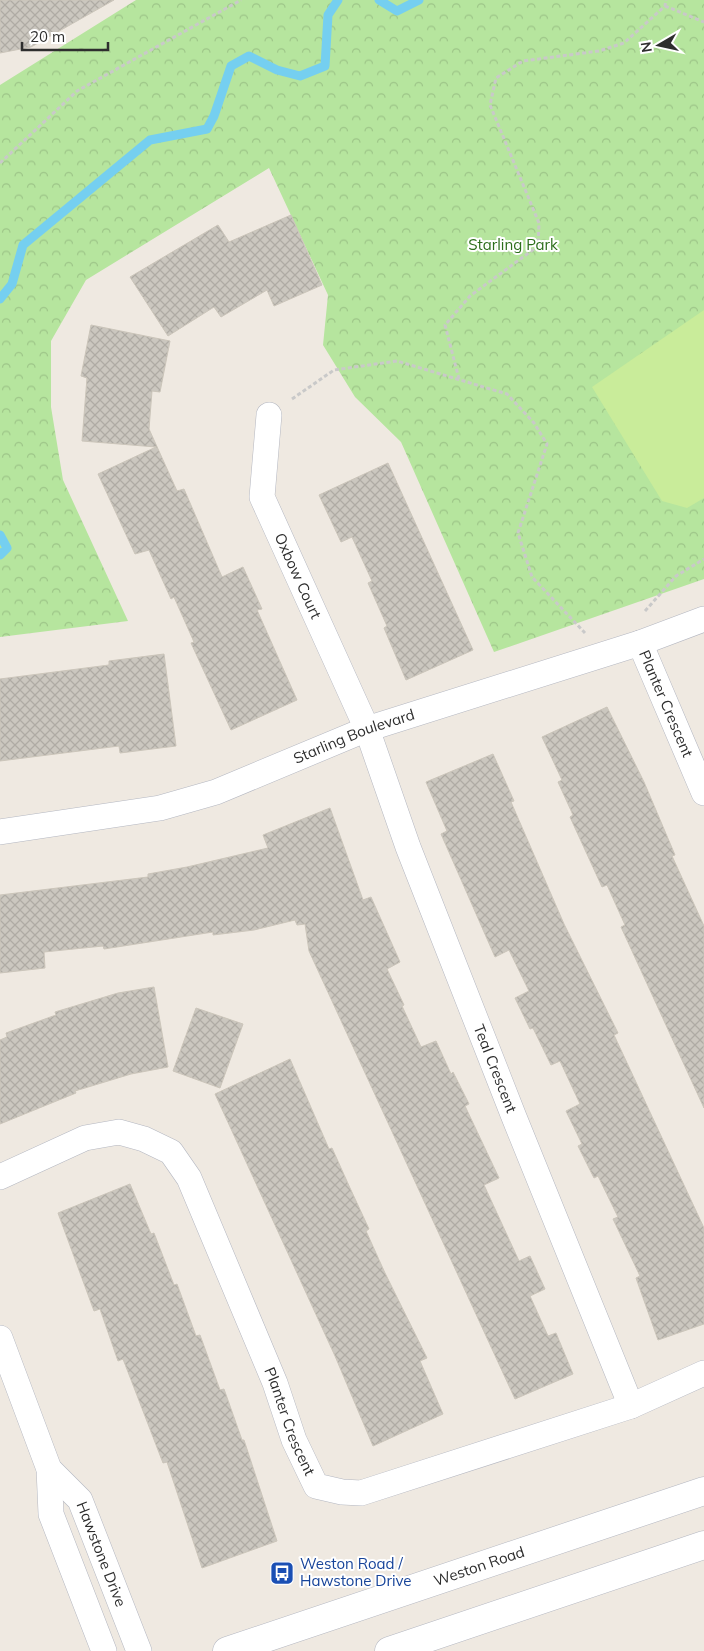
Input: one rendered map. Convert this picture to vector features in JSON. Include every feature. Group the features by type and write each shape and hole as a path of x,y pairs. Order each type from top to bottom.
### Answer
{"main road":[{"name":"Weston Road","path":"227,1651 704,1491"},
{"path":"390,1651 704,1545"}],"street":[{"name":"Oxbow Court","path":"269,415 262,497 367,729"},
{"name":"Starling Boulevard","path":"0,832 160,808 216,792 367,729 640,643 704,619"},
{"name":"Planter Crescent","path":"640,643 704,793"},
{"name":"Teal Crescent","path":"367,729 415,865 631,1406"},
{"name":"Planter Crescent","path":"0,1178 85,1138 119,1132 144,1139 171,1152 193,1187 272,1374 294,1440 316,1486 342,1492 361,1493 631,1406 704,1373"},
{"name":"Hawstone Drive","path":"0,1338 49,1469 51,1514 104,1651"},
{"name":"Hawstone Drive","path":"49,1469 80,1500 139,1651"}],"path":[{"path":"0,162 77,91 241,0"},
{"path":"459,380 445,325 470,296 538,246 539,223 490,105 496,78 522,61 599,52 624,43 665,6 665,0"},
{"path":"665,6 704,22"},
{"path":"269,415 334,370 398,362 508,394 534,423 547,444 518,533 532,577 605,654"},
{"path":"644,612 676,576 704,559"}],"green space":[{"name":"Starling Park","path":"136,0 704,0 704,579 494,652 401,442 355,397 323,345 328,295 269,168 86,280 51,341 51,407 63,480 128,621 0,637 0,85"},
{"path":"704,310 704,498 687,508 662,501 592,387"}],"building":[{"path":"0,0 114,0 31,47 0,53"},
{"path":"291,215 322,285 274,306 267,290 221,317 214,307 168,336 130,277 218,225 229,242"},
{"path":"91,325 170,341 160,392 152,391 149,429 177,491 184,489 222,577 243,567 262,609 257,610 297,700 231,730 191,643 194,642 174,597 171,599 149,550 135,554 98,474 156,447 82,441 87,378 81,376"},
{"path":"388,463 473,650 406,680 384,628 387,626 368,583 372,581 352,537 341,542 319,495"},
{"path":"164,654 176,746 120,753 119,746 0,761 0,679 109,665 109,661"},
{"path":"607,707 644,782 675,855 672,856 704,926 704,1108 621,927 625,925 607,885 602,887 570,817 573,815 558,782 562,780 542,737"},
{"path":"493,754 514,801 511,802 564,924 618,1033 614,1035 704,1228 704,1324 658,1340 636,1278 640,1276 613,1219 618,1217 598,1176 594,1178 578,1146 582,1144 566,1111 580,1104 560,1061 551,1065 533,1028 530,1029 515,998 529,991 509,950 495,957 441,834 447,831 426,782"},
{"path":"330,808 363,900 371,897 400,962 387,969 404,1005 402,1006 421,1047 436,1041 451,1074 453,1072 469,1104 465,1106 499,1178 484,1185 519,1261 530,1256 545,1289 530,1296 548,1336 556,1333 573,1374 515,1399 309,951 305,924 297,925 295,920 254,930 213,935 213,932 104,949 103,946 44,952 45,968 0,973 0,895 148,877 148,874 268,848 263,835"},
{"path":"154,987 168,1067 131,1074 75,1091 76,1093 0,1124 0,1040 7,1037 6,1033 56,1015 55,1012 118,993"},
{"path":"196,1008 243,1024 220,1088 173,1071"},
{"path":"290,1059 329,1149 332,1148 369,1229 366,1231 385,1273 427,1358 420,1361 443,1414 373,1446 335,1356 215,1094"},
{"path":"130,1184 151,1234 154,1233 174,1285 177,1284 196,1336 200,1335 220,1390 224,1389 242,1440 244,1440 277,1541 202,1568 167,1462 163,1463 123,1359 118,1361 100,1309 94,1311 58,1213"}],"waterway":[{"path":"0,299 12,284 23,245 150,140 207,129 214,116 231,66 249,56 277,70 300,76 325,66 328,15 338,0"},
{"path":"379,0 397,11 419,0"},
{"path":"0,535 7,548 0,555"}],"place":[{"name":"Weston Road / Hawstone Drive","path":"282,1573"}]}
